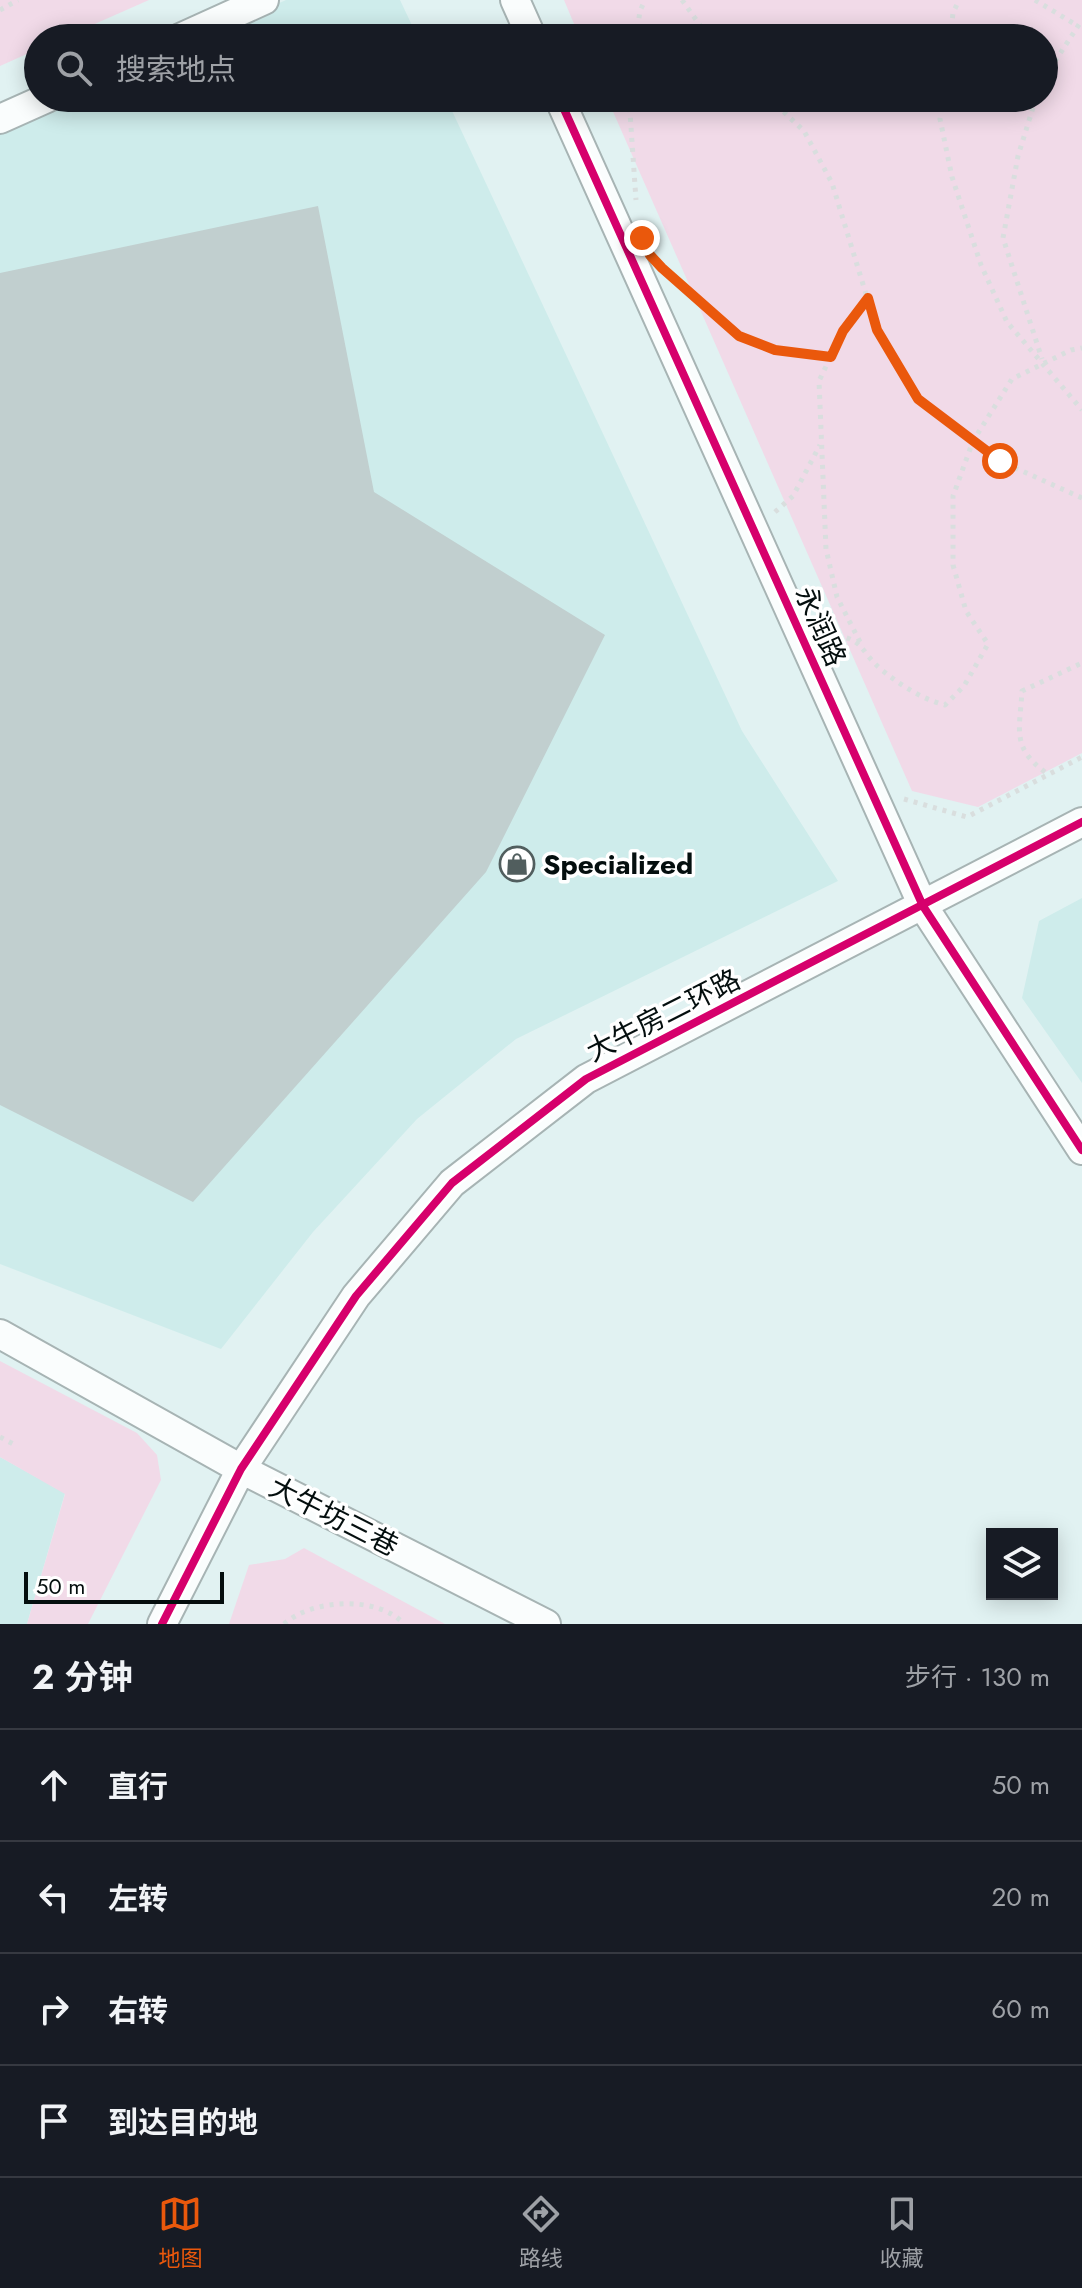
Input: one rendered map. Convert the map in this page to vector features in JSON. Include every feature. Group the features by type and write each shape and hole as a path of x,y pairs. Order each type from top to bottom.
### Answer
{"street":[{"path":"211,24 264,0"},
{"path":"515,0 526,24"},
{"path":"0,119 24,108"},
{"name":"永润路","path":"565,112 923,906 1082,1150"},
{"name":"大牛房二环路","path":"162,1624 241,1469 356,1296 452,1183 586,1079 1082,822"},
{"name":"大牛坊三巷","path":"0,1334 241,1469 546,1624"}],"path":[{"path":"0,10 18,0"},
{"path":"638,24 645,0"},
{"path":"682,0 699,24"},
{"path":"952,24 959,0"},
{"path":"1035,0 1080,23 1058,57"},
{"path":"630,112 637,215"},
{"path":"784,112 804,131 832,183 877,330 918,399 1000,461 1082,498"},
{"path":"941,112 952,177 981,265 1007,322 1082,410"},
{"path":"1032,112 1018,156 1003,238 1043,363"},
{"path":"662,268 739,336 775,350 831,357"},
{"path":"868,298 843,331 819,381 826,549 837,597 860,643 880,669 923,699 945,705 964,686 988,644 966,611 953,565 953,496 973,441 1012,379 1071,350 1082,348"},
{"path":"769,518 793,496 821,444"},
{"path":"843,636 860,643"},
{"path":"1045,772 1028,760 1019,740 1022,691 1082,663"},
{"path":"895,796 967,817 1082,757"},
{"path":"0,1437 17,1446"},
{"path":"284,1624 317,1606 348,1604 373,1607 397,1616 404,1624"}],"shaded area":[{"path":"0,0 149,0 95,24 24,24 24,55 0,66"},
{"path":"286,0 400,0 411,24 232,24"},
{"path":"564,0 1082,0 1082,753 978,807 912,791 613,112 1058,112 1058,24 574,24"},
{"path":"35,112 453,112 742,731 838,881 516,1039 417,1119 313,1232 221,1349 0,1264 0,128"},
{"path":"1082,898 1082,1083 1022,998 1039,921"},
{"path":"0,1361 137,1433 157,1455 161,1480 88,1624 27,1624 65,1494 0,1457"},
{"path":"0,1457 65,1493 27,1624 0,1624"},
{"path":"304,1548 445,1624 229,1624 249,1565 285,1559"}],"building":[{"path":"318,206 374,492 605,635 486,872 193,1202 0,1105 0,273"}],"cycle path":[{"path":"565,112 923,906 1082,1150"},
{"path":"162,1624 241,1469 356,1296 452,1183 586,1079 1082,822"}],"place":[{"name":"Specialized","path":"517,864"}],"route":[{"path":"642,238 650,255 662,268 739,336 775,350 831,357 843,331 868,298 877,330 918,399 1000,461"}]}
